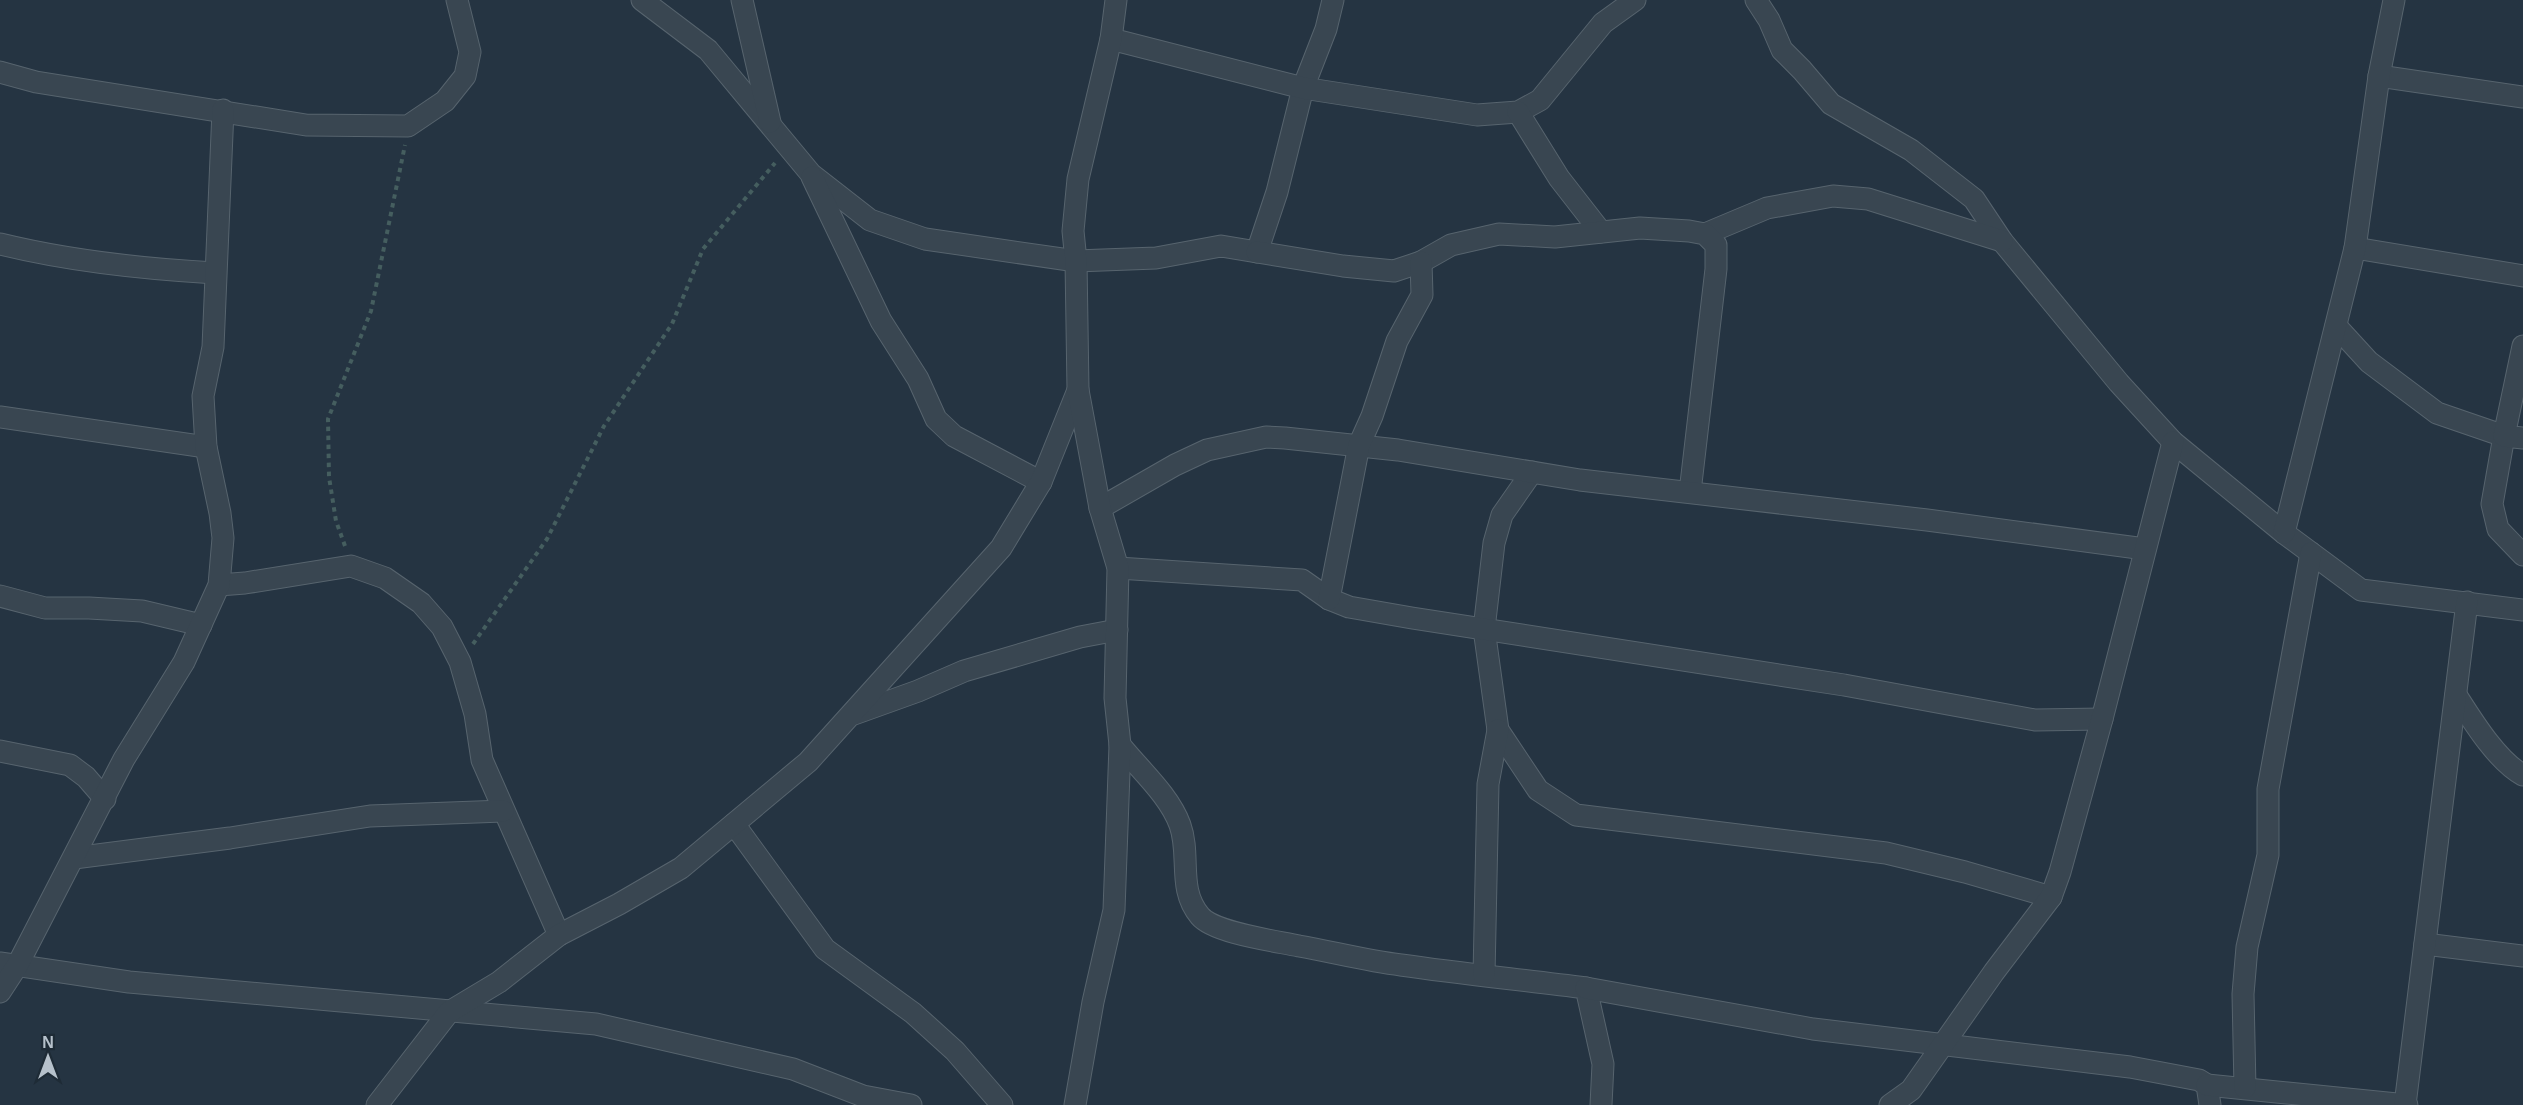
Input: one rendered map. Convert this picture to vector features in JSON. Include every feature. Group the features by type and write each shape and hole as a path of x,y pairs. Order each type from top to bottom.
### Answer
{"street":[{"path":"0,72 36,82 306,125 408,126 445,101 465,75 470,52 457,0"},
{"path":"642,0 708,50 771,125 787,148 811,174 870,220 925,239 1076,261 1156,258 1221,246 1343,266 1394,271 1421,262 1451,245 1499,234 1556,237 1640,228 1705,234 1767,208 1833,196 1868,199 2002,241"},
{"path":"742,0 771,125"},
{"path":"1075,1105 1091,1012 1114,910 1120,745 1115,698 1118,568 1100,508 1078,390 1076,261 1073,231 1078,178 1111,39 1116,0"},
{"path":"1257,252 1277,192 1302,88 1326,29 1334,0"},
{"path":"1111,39 1302,88 1477,115 1518,112 1540,100 1604,23 1635,0"},
{"path":"2284,533 2355,248 2379,76 2394,0"},
{"path":"1761,1 1782,50 1831,104 1911,150 1974,199 2002,241 2119,383 2173,442 2284,533 2361,590 2523,610"},
{"path":"2379,76 2523,98"},
{"path":"0,992 9,964 74,858 124,759 184,662 219,585 223,538 206,447 203,396 213,346 223,110"},
{"path":"1518,112 1559,178 1601,232"},
{"path":"811,174 880,321 918,379 936,419 954,436 1041,482"},
{"path":"1690,492 1716,269 1716,245 1705,234"},
{"path":"0,244 42,253 215,273"},
{"path":"2355,248 2523,276"},
{"path":"1329,599 1359,445 1372,416 1397,341 1422,295 1421,262"},
{"path":"2336,326 2369,362 2437,413 2513,437"},
{"path":"2523,346 2513,437 2492,504 2498,529 2523,555"},
{"path":"377,1105 449,1012 499,982 559,935 620,904 681,868 808,762 1001,548 1041,482 1078,390"},
{"path":"0,417 206,447"},
{"path":"1100,508 1207,450 1266,437 1359,445 1580,480 1949,522 2145,549"},
{"path":"1890,1105 1911,1090 2051,897 2102,719 2173,442"},
{"path":"1484,975 1488,784 1498,730 1484,629 1494,543 1502,514 1532,472"},
{"path":"2245,1088 2243,994 2247,947 2268,855 2268,789 2311,553"},
{"path":"219,585 245,584 351,566 385,578 421,603 442,627 460,662 476,714 482,760 559,935"},
{"path":"1118,568 1302,580 1329,599 1349,607 1844,685 2035,720 2102,719"},
{"path":"0,596 45,608 89,608 142,612 201,625"},
{"path":"1120,745 1166,800 1180,825 1185,856 1184,882 1189,900 1201,918 1222,929 1399,965 1586,988 1813,1029 1942,1047 2130,1067 2199,1080 2208,1095 2245,1088 2406,1105 2467,602"},
{"path":"850,715 918,691 964,671 1080,637 1117,630"},
{"path":"2456,695 2495,749 2513,770 2523,775"},
{"path":"1498,730 1538,790 1576,815 1886,853 1965,872 2051,897"},
{"path":"0,751 70,765 86,777 105,798"},
{"path":"74,858 230,838 370,816 503,811"},
{"path":"734,824 825,949 921,1020 955,1050 1002,1105"},
{"path":"2425,944 2523,956"},
{"path":"9,964 129,982 596,1024 793,1069 862,1100 911,1105"},
{"path":"1586,988 1603,1064 1601,1105"}],"path":[{"path":"351,566 336,521 329,477 328,419 371,311 408,126"},
{"path":"460,662 548,539 604,426 672,324 703,249 787,148"}]}
